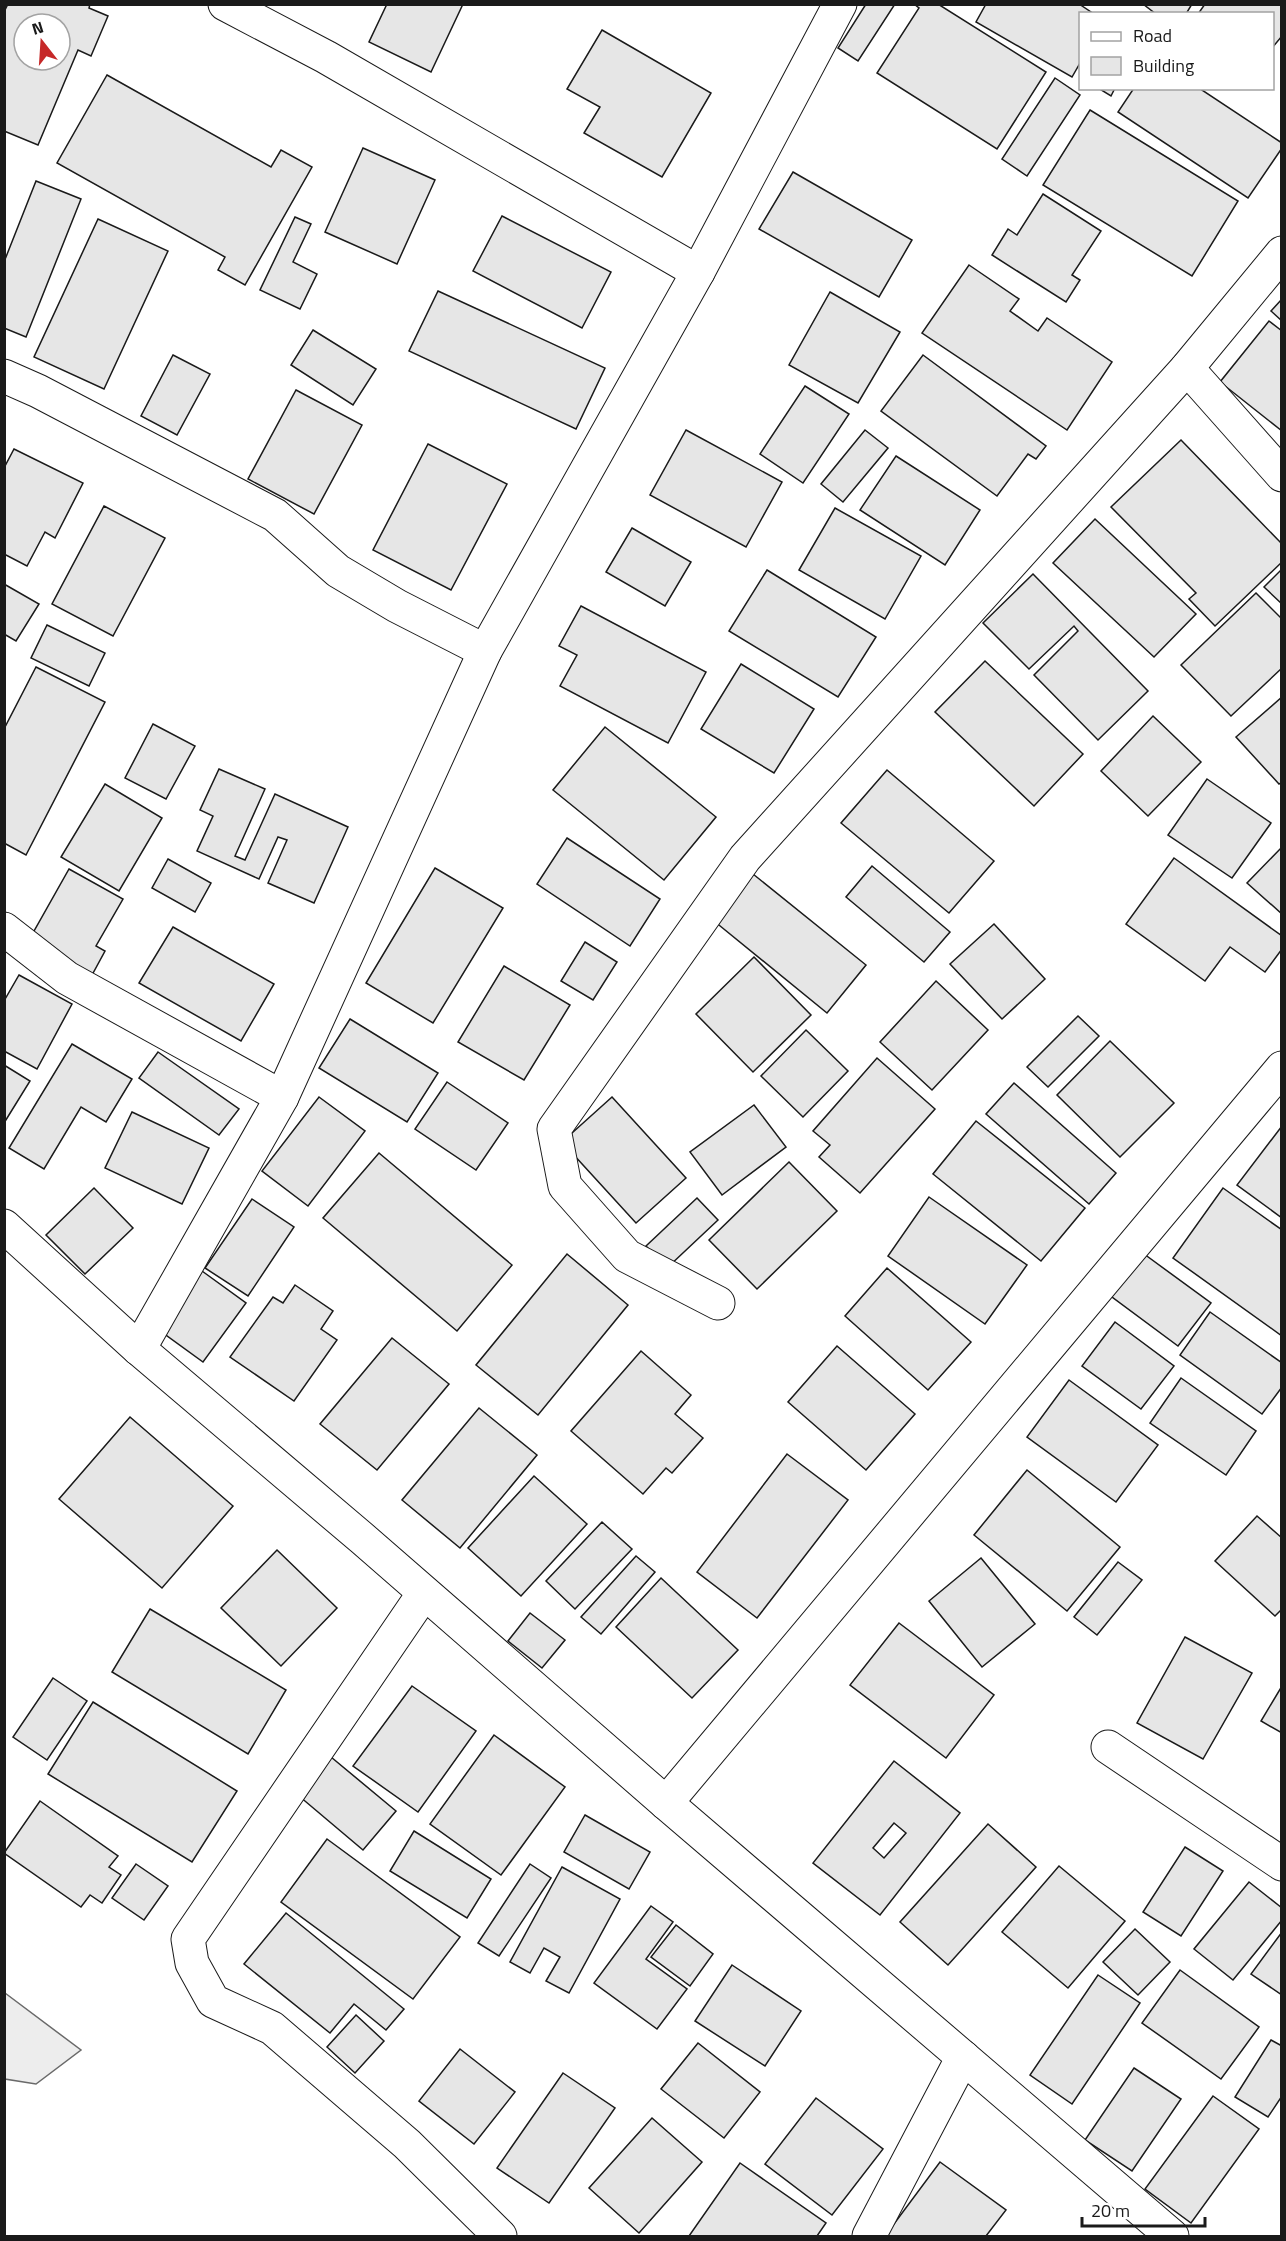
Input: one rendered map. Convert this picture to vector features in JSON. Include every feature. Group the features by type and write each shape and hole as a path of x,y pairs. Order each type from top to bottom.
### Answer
{"street":[{"path":"225,4 326,57 698,272"},
{"path":"139,1349 282,1097 485,651 698,272 840,4"},
{"path":"718,1304 627,1256 565,1186 554,1129 745,858 1187,368 1281,253"},
{"path":"1187,368 1281,475"},
{"path":"4,376 38,391 275,515 338,571 397,606 485,651"},
{"path":"4,929 67,978 282,1097"},
{"path":"666,1803 1281,1068"},
{"path":"4,1226 139,1349 1172,2236"},
{"path":"424,1593 188,1940 192,1963 213,2001 272,2028 407,2144 500,2236"},
{"path":"1108,1747 1281,1864"},
{"path":"869,2236 963,2057"}],"shaded area":[{"path":"5,1993 81,2050 36,2084 5,2079"}],"building":[{"path":"8,4 90,4 89,8 108,16 91,56 78,50 72,64 72,12 12,12 12,72 69,72 38,145 4,131 4,12"},
{"path":"387,4 463,4 431,72 369,42"},
{"path":"866,4 895,4 858,61 838,48"},
{"path":"914,4 938,4 1046,72 997,149 877,73 919,8"},
{"path":"986,4 1079,4 1091,12 1079,12 1079,65 1072,77 976,22"},
{"path":"1143,4 1192,4 1187,12 1153,12"},
{"path":"1205,4 1282,4 1282,36 1274,46 1274,12 1199,12"},
{"path":"602,30 711,93 662,177 584,133 600,107 567,89"},
{"path":"107,75 271,167 281,150 312,167 245,285 218,270 225,257 57,163"},
{"path":"1055,78 1080,95 1027,176 1002,159"},
{"path":"1101,90 1114,90 1111,96"},
{"path":"1133,90 1202,90 1282,143 1282,148 1248,198 1118,112"},
{"path":"1090,110 1238,201 1192,276 1043,185"},
{"path":"363,148 435,180 397,264 325,232"},
{"path":"793,172 912,240 879,297 759,229"},
{"path":"36,181 81,199 26,337 4,328 4,262"},
{"path":"1043,194 1101,231 1072,275 1080,280 1066,302 992,255 1008,229 1017,235"},
{"path":"502,216 611,272 582,328 473,271"},
{"path":"295,217 311,224 293,262 317,274 300,309 260,290"},
{"path":"98,219 168,251 104,389 34,357"},
{"path":"969,265 1019,299 1010,311 1038,331 1047,318 1112,362 1067,430 922,333"},
{"path":"438,291 605,368 576,429 409,351"},
{"path":"830,292 900,332 858,403 789,365"},
{"path":"1282,299 1282,321 1271,311"},
{"path":"1269,321 1282,331 1282,431 1220,382"},
{"path":"313,330 376,369 353,405 291,365"},
{"path":"173,355 210,374 177,435 141,416"},
{"path":"923,355 1046,446 1036,459 1028,454 997,496 881,411"},
{"path":"805,386 849,414 803,483 760,454"},
{"path":"296,390 362,425 314,514 248,479"},
{"path":"686,430 782,482 746,547 650,495"},
{"path":"865,430 888,448 843,502 821,484"},
{"path":"1181,440 1282,544 1282,562 1215,626 1189,599 1196,593 1111,507"},
{"path":"428,444 507,484 451,590 373,550"},
{"path":"14,449 83,483 55,538 45,532 27,566 4,554 4,468"},
{"path":"896,456 980,510 945,565 860,510"},
{"path":"104,506 165,538 113,636 52,604"},
{"path":"835,508 921,556 885,619 799,570"},
{"path":"1095,519 1196,614 1154,657 1053,563"},
{"path":"632,528 691,562 665,606 606,572"},
{"path":"1282,569 1282,604 1264,587"},
{"path":"767,570 876,637 838,697 729,631"},
{"path":"1033,574 1148,691 1098,740 1034,675 1078,631 1074,626 1029,669 983,623"},
{"path":"4,584 39,604 16,641 4,634"},
{"path":"1256,593 1282,619 1282,668 1231,716 1181,665"},
{"path":"581,606 706,672 668,743 560,686 577,655 559,646"},
{"path":"47,625 105,653 89,686 31,658"},
{"path":"985,661 1083,754 1034,806 935,712"},
{"path":"741,664 814,709 774,773 701,729"},
{"path":"36,667 105,702 26,855 4,843 4,729"},
{"path":"1282,697 1282,782 1279,784 1236,737"},
{"path":"1153,716 1201,762 1148,816 1101,771"},
{"path":"153,724 195,746 166,799 125,778"},
{"path":"605,727 716,817 664,880 553,790"},
{"path":"219,769 265,789 235,856 245,860 275,794 348,827 314,903 268,883 287,840 278,837 259,879 197,851 213,816 200,810"},
{"path":"887,770 994,861 949,913 841,823"},
{"path":"1207,779 1271,823 1232,878 1168,835"},
{"path":"105,784 162,818 119,891 61,857"},
{"path":"567,838 660,899 630,946 537,884"},
{"path":"1282,847 1282,914 1247,883"},
{"path":"1174,858 1282,936 1282,949 1265,972 1230,947 1205,981 1126,924"},
{"path":"168,859 211,883 195,912 152,888"},
{"path":"872,866 950,932 924,962 846,897"},
{"path":"435,868 503,908 433,1023 366,983"},
{"path":"69,869 123,899 96,946 105,951 92,975 29,940"},
{"path":"753,874 866,965 827,1013 714,921"},
{"path":"994,924 1045,979 1002,1019 950,964"},
{"path":"173,927 274,984 241,1041 139,983"},
{"path":"585,942 617,962 593,1000 561,981"},
{"path":"754,957 811,1015 753,1072 696,1014"},
{"path":"504,966 570,1005 524,1080 458,1042"},
{"path":"19,975 72,1004 37,1069 4,1051 4,1001"},
{"path":"936,981 988,1030 932,1090 880,1042"},
{"path":"1078,1016 1099,1036 1048,1087 1027,1067"},
{"path":"350,1019 438,1073 407,1122 319,1068"},
{"path":"806,1030 848,1071 803,1117 761,1076"},
{"path":"1110,1041 1174,1103 1120,1157 1057,1095"},
{"path":"72,1044 132,1079 106,1122 81,1107 44,1169 9,1148"},
{"path":"158,1052 239,1109 219,1135 139,1078"},
{"path":"877,1058 935,1109 860,1193 819,1157 830,1145 813,1131"},
{"path":"4,1065 30,1081 4,1123"},
{"path":"447,1082 508,1123 476,1170 415,1129"},
{"path":"1014,1083 1116,1173 1089,1204 986,1114"},
{"path":"319,1097 365,1131 308,1206 262,1171"},
{"path":"612,1097 686,1178 636,1223 562,1142"},
{"path":"754,1105 786,1147 722,1195 690,1152"},
{"path":"132,1112 209,1148 182,1204 105,1168"},
{"path":"976,1121 1085,1208 1041,1261 933,1174"},
{"path":"1282,1126 1282,1218 1237,1185"},
{"path":"379,1153 512,1265 457,1331 323,1218"},
{"path":"789,1162 837,1211 757,1289 709,1240"},
{"path":"94,1188 133,1228 85,1274 46,1235"},
{"path":"1223,1188 1282,1230 1282,1336 1173,1258"},
{"path":"929,1197 1027,1265 985,1324 888,1256"},
{"path":"697,1198 718,1220 667,1268 646,1246"},
{"path":"252,1199 294,1227 248,1296 205,1268"},
{"path":"1140,1251 1211,1303 1178,1346 1108,1294"},
{"path":"567,1254 628,1305 538,1415 476,1365"},
{"path":"887,1268 971,1342 928,1390 845,1316"},
{"path":"202,1271 246,1303 203,1362 159,1330"},
{"path":"295,1285 333,1311 321,1329 337,1340 294,1401 230,1357 273,1297 283,1303"},
{"path":"1210,1312 1282,1363 1282,1387 1262,1414 1180,1355"},
{"path":"1115,1322 1174,1366 1141,1409 1082,1366"},
{"path":"392,1338 449,1384 377,1470 320,1424"},
{"path":"837,1346 915,1414 866,1470 788,1402"},
{"path":"641,1351 691,1395 675,1414 703,1438 672,1473 666,1468 643,1494 571,1431"},
{"path":"1181,1378 1256,1431 1226,1475 1150,1423"},
{"path":"1069,1380 1158,1445 1116,1502 1027,1437"},
{"path":"479,1408 537,1455 460,1548 402,1500"},
{"path":"130,1417 233,1506 162,1588 59,1499"},
{"path":"787,1454 848,1500 757,1618 697,1572"},
{"path":"1027,1470 1120,1547 1067,1611 974,1535"},
{"path":"534,1476 587,1524 521,1596 468,1548"},
{"path":"1257,1516 1282,1538 1282,1609 1275,1616 1215,1561"},
{"path":"602,1522 632,1549 575,1609 546,1581"},
{"path":"277,1550 337,1608 281,1666 221,1608"},
{"path":"636,1556 655,1572 601,1634 581,1617"},
{"path":"981,1558 1035,1624 982,1667 929,1601"},
{"path":"1118,1562 1142,1580 1097,1635 1074,1617"},
{"path":"661,1578 738,1650 692,1698 616,1627"},
{"path":"150,1609 286,1690 248,1754 112,1672"},
{"path":"530,1613 565,1640 542,1668 508,1641"},
{"path":"899,1623 994,1695 946,1758 850,1685"},
{"path":"1185,1637 1252,1673 1203,1759 1137,1723"},
{"path":"53,1678 87,1701 47,1760 13,1737"},
{"path":"412,1686 476,1731 418,1812 353,1766"},
{"path":"1282,1686 1282,1733 1261,1721"},
{"path":"93,1702 237,1791 192,1862 48,1774"},
{"path":"494,1735 565,1787 501,1875 430,1824"},
{"path":"331,1757 396,1811 363,1850 299,1796"},
{"path":"894,1761 960,1813 880,1915 813,1863","holes":["894,1823 906,1833 884,1858 873,1848"]},
{"path":"40,1801 118,1856 109,1867 121,1875 102,1903 90,1895 81,1907 4,1853"},
{"path":"585,1815 650,1852 629,1889 564,1852"},
{"path":"988,1824 1036,1867 948,1965 900,1922"},
{"path":"414,1831 491,1879 467,1918 390,1871"},
{"path":"327,1839 460,1937 413,1999 281,1902"},
{"path":"1185,1847 1223,1871 1181,1936 1143,1912"},
{"path":"136,1864 168,1886 144,1920 112,1898"},
{"path":"530,1864 551,1878 499,1956 478,1943"},
{"path":"1059,1866 1125,1921 1068,1988 1002,1932"},
{"path":"562,1867 620,1899 569,1993 546,1981 560,1957 544,1948 530,1973 510,1962"},
{"path":"1249,1882 1282,1908 1282,1920 1233,1980 1194,1949"},
{"path":"651,1906 673,1922 646,1959 687,1989 657,2029 594,1983"},
{"path":"286,1913 404,2009 386,2030 354,2004 330,2033 244,1964"},
{"path":"676,1925 713,1954 690,1986 651,1957"},
{"path":"1135,1929 1170,1962 1138,1995 1103,1962"},
{"path":"1282,1932 1282,1995 1251,1974"},
{"path":"732,1965 801,2011 765,2066 695,2021"},
{"path":"1180,1970 1259,2027 1221,2079 1142,2023"},
{"path":"1098,1975 1140,2003 1072,2104 1030,2075"},
{"path":"356,2015 384,2041 355,2073 327,2047"},
{"path":"1271,2040 1282,2046 1282,2096 1268,2117 1235,2097"},
{"path":"698,2043 760,2092 724,2138 661,2089"},
{"path":"460,2049 515,2092 474,2144 419,2101"},
{"path":"1134,2068 1181,2099 1132,2171 1085,2140"},
{"path":"563,2073 615,2108 549,2203 497,2168"},
{"path":"1213,2096 1259,2129 1191,2223 1145,2189"},
{"path":"816,2098 883,2149 832,2215 765,2164"},
{"path":"652,2118 702,2162 639,2233 589,2188"},
{"path":"940,2162 1006,2210 986,2236 885,2236"},
{"path":"740,2163 826,2223 817,2236 689,2236"}]}
